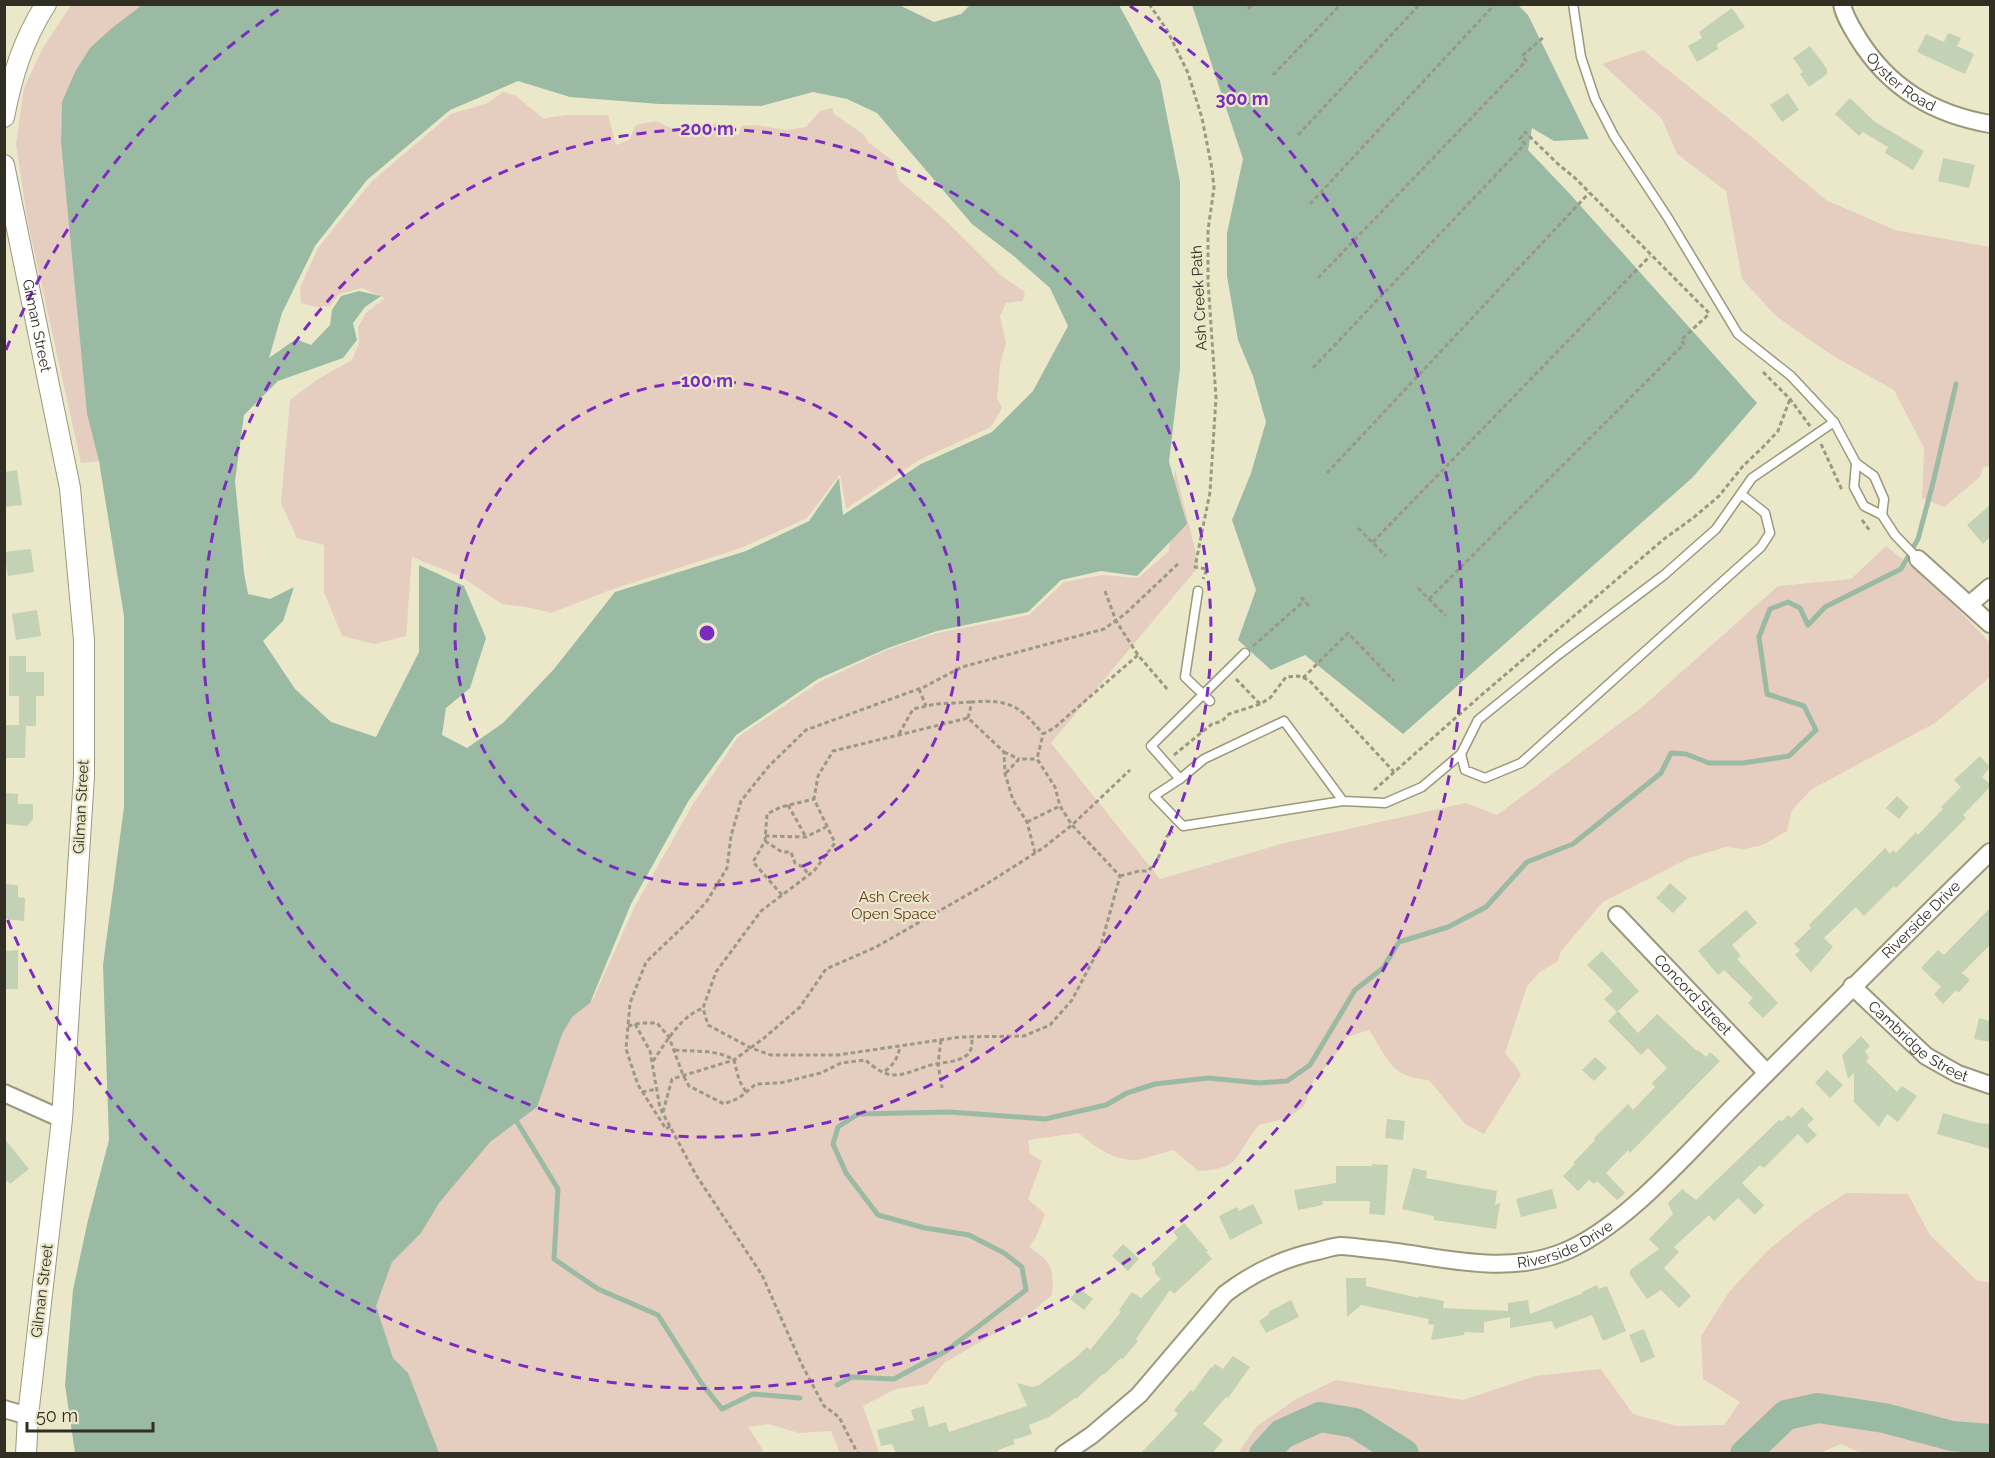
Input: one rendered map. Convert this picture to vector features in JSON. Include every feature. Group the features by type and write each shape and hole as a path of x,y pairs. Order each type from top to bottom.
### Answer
{"street":[{"path":"4,117 23,46 46,4"},
{"name":"Oyster Road","path":"1842,4 1854,33 1870,59 1896,84 1927,105 1990,124"},
{"name":"Gilman Street","path":"4,165 70,488 84,640 84,776 62,1119 28,1416 26,1454"},
{"path":"1916,558 1990,624"},
{"path":"1970,604 1990,587"},
{"name":"Riverside Drive","path":"1064,1454 1092,1435 1139,1395 1225,1294 1258,1272 1292,1257 1340,1246 1493,1264 1524,1263 1562,1253 1592,1238 1646,1194 1852,986 1990,852"},
{"name":"Concord Street","path":"1617,915 1767,1073"},
{"name":"Cambridge Street","path":"1852,986 1926,1056 1958,1074 1990,1085"},
{"path":"4,1093 62,1119"},
{"path":"4,1409 28,1416"}],"lane":[{"path":"1573,4 1581,57 1595,99 1614,136 1668,218 1738,334 1791,375 1834,422 1856,463 1874,476 1884,499 1882,515"},
{"path":"1343,801 1284,722 1204,759 1154,796 1183,826 1343,801 1384,803 1422,787 1461,754 1478,720 1558,655 1664,575 1716,529 1752,478 1834,422"},
{"path":"1856,463 1854,487 1864,506 1882,515 1888,526 1916,558"},
{"path":"1461,754 1465,770 1485,778 1521,763 1761,547 1770,533 1765,513 1741,494"},
{"path":"1198,591 1185,677 1210,701"},
{"path":"1180,778 1151,746 1245,653"}],"path":[{"name":"Ash Creek Path","path":"1149,4 1167,30 1188,73 1202,118 1214,188 1208,230 1208,281 1216,398 1210,492 1195,567 1207,569 1198,591"},
{"path":"1248,9 1252,4"},
{"path":"1273,75 1341,4"},
{"path":"1298,135 1420,4"},
{"path":"1310,204 1495,4"},
{"path":"1318,278 1526,61 1522,57 1545,36"},
{"path":"1313,368 1525,144 1521,139 1525,132 1650,256 1691,292 1716,321"},
{"path":"1327,473 1589,193"},
{"path":"1373,542 1650,256"},
{"path":"1429,598 1684,344 1681,340 1710,314"},
{"path":"1758,366 1790,399 1817,435 1842,491"},
{"path":"1362,802 1478,698 1664,539 1719,496 1743,466 1778,431 1790,399"},
{"path":"1861,518 1870,531"},
{"path":"1358,528 1386,556"},
{"path":"670,1126 666,1128 638,1085 626,1049 630,1003 646,962 707,901 727,868 731,836 741,801 769,766 806,730 919,689 962,667 1104,629 1125,614 1180,562"},
{"path":"1418,588 1446,616"},
{"path":"1105,591 1116,621 1138,655 1168,690"},
{"path":"1300,597 1309,606"},
{"path":"1245,653 1304,601"},
{"path":"1302,678 1348,633 1394,681"},
{"path":"1120,876 1072,825 1060,807 1055,787 1036,759 1043,734 1054,728 1138,655"},
{"path":"1234,678 1260,704"},
{"path":"919,689 926,706"},
{"path":"898,734 913,709 996,700 1026,713 1043,734"},
{"path":"968,718 972,702"},
{"path":"968,718 1004,752 1018,759 1036,759"},
{"path":"968,718 833,751 819,776 814,799 835,843 826,857 808,875 761,911 716,972 704,1008 708,1025 751,1048 771,1055 838,1055 941,1040 1024,1036 1050,1025 1072,1000 1101,945 1120,876"},
{"path":"1004,752 1005,774 1014,800 1027,822 1035,853"},
{"path":"1005,774 1018,759"},
{"path":"663,1112 672,1078 734,1060 800,1006 826,969 876,947 988,883 1035,853 1072,825 1130,770"},
{"path":"782,895 753,862 765,841 767,814 788,805 814,799"},
{"path":"788,805 806,837"},
{"path":"1027,822 1060,807"},
{"path":"1120,876 1148,871 1157,861 1167,836 1183,826"},
{"path":"765,836 806,837 826,827"},
{"path":"765,841 782,852 791,852 795,863 803,867 808,875"},
{"path":"653,1061 669,1037 691,1013 704,1008"},
{"path":"628,1026 657,1023 669,1037 689,1086 724,1104 739,1098 756,1084 780,1083 821,1073 841,1063 865,1060 893,1075 933,1064 943,1065 966,1056 972,1046 972,1038"},
{"path":"635,1024 653,1061 660,1108 696,1175 762,1275 802,1365 824,1406 839,1417 858,1454"},
{"path":"941,1040 938,1064 942,1088"},
{"path":"884,1072 898,1057 900,1046"},
{"path":"675,1050 715,1053 734,1060"},
{"path":"861,1060 870,1050"},
{"path":"734,1060 739,1080 746,1092"},
{"path":"642,1092 657,1089"}],"green space":[{"path":"71,5 142,5 112,28 61,123 87,414 99,461 81,463 28,223 16,144 24,88 43,48"},
{"path":"1643,50 1826,200 1895,230 1990,247 1990,466 1983,467 1980,477 1944,507 1922,498 1924,448 1894,390 1830,354 1776,316 1742,279 1726,191 1677,154 1662,119 1602,64"},
{"path":"503,92 516,96 544,119 568,115 608,115 616,145 629,140 636,125 656,121 687,136 699,128 716,123 726,136 739,135 741,126 756,125 786,130 806,127 820,111 832,108 834,114 863,134 868,142 893,161 899,180 944,219 1004,278 1025,292 1023,301 1006,303 1000,316 1006,343 1000,364 997,398 1002,408 991,427 919,460 846,509 840,474 807,518 741,548 613,589 551,613 502,604 462,577 412,557 406,636 374,644 342,636 324,592 324,545 297,538 281,503 290,400 318,379 352,360 359,343 358,327 366,313 385,298 362,288 339,294 330,306 316,307 301,303 300,288 318,248 372,181 451,114 488,103"},
{"name":"Ash Creek Open Space","path":"1175,469 1199,566 1051,743 1160,879 1285,843 1466,803 1497,815 1642,707 1778,586 1851,579 1886,546 1966,617 1990,643 1990,677 1935,723 1812,789 1792,810 1787,831 1763,845 1744,849 1726,847 1689,858 1603,902 1561,951 1558,961 1540,972 1527,986 1505,1053 1521,1075 1484,1134 1465,1124 1429,1080 1405,1075 1397,1070 1369,1030 1347,1037 1330,1063 1315,1077 1304,1106 1288,1118 1259,1125 1236,1158 1223,1167 1198,1171 1174,1150 1142,1159 1124,1159 1107,1153 1078,1133 1028,1140 1030,1154 1042,1161 1028,1199 1045,1214 1036,1237 1029,1247 1043,1257 1050,1266 1052,1295 1032,1312 944,1363 927,1384 896,1389 863,1406 879,1453 840,1453 831,1431 799,1433 768,1424 748,1427 763,1450 761,1453 418,1453 366,1300 381,1261 582,997 593,999 635,906 693,804 738,737 819,682 889,649 937,633 1029,615 1064,582 1102,575 1138,578 1169,551"},
{"path":"1846,1193 1908,1194 1930,1235 1976,1280 1990,1283 1990,1453 1861,1453 1841,1444 1818,1454 1238,1453 1256,1427 1296,1399 1336,1380 1463,1400 1535,1376 1601,1369 1633,1414 1676,1426 1724,1425 1740,1402 1703,1379 1701,1336 1729,1292 1766,1252 1809,1217"}],"shaded area":[{"path":"897,4 934,22 961,14 970,5 1119,5 1160,81 1180,182 1180,368 1169,462 1187,524 1137,576 1101,571 1061,580 1028,612 937,631 888,648 818,679 736,735 689,800 631,904 590,1003 572,1017 562,1034 537,1107 490,1142 439,1203 421,1233 392,1262 376,1306 393,1358 408,1373 439,1453 75,1453 65,1385 73,1290 109,1140 103,965 124,807 124,616 99,461 87,414 61,142 62,102 75,72 90,48 142,5","holes":["518,81 570,97 660,104 761,106 813,92 847,99 877,113 972,224 1050,288 1068,326 1033,391 992,432 921,464 843,515 839,478 809,521 746,551 615,592 554,669 503,723 467,748 442,735 446,708 470,688 486,638 464,586 419,565 419,652 376,737 331,722 295,689 263,641 283,621 294,587 270,599 248,594 235,481 244,415 278,381 343,358 357,340 353,323 365,307 381,296 359,291 341,296 332,310 330,325 311,345 296,339 269,358 282,313 315,246 367,180 450,110"]},
{"path":"1192,5 1518,5 1528,15 1589,139 1554,141 1532,128 1528,150 1757,403 1692,478 1403,734 1305,655 1271,670 1238,640 1256,590 1232,520 1251,473 1266,422 1253,376 1238,340 1227,276 1227,233 1243,159"}],"building":[{"path":"1732,8 1745,27 1717,44 1718,49 1697,62 1688,46 1702,38 1699,32"},
{"path":"1948,33 1961,38 1957,46 1974,54 1965,74 1917,52 1926,34 1944,42"},
{"path":"1810,46 1827,69 1827,74 1809,87 1800,74 1803,72 1793,58"},
{"path":"1788,93 1799,110 1782,122 1770,105"},
{"path":"1850,98 1875,122 1924,151 1913,170 1885,153 1888,147 1863,132 1859,136 1835,114"},
{"path":"1943,158 1975,165 1969,188 1938,181"},
{"path":"17,470 22,505 4,507 4,472"},
{"path":"1990,505 1990,537 1983,544 1967,525"},
{"path":"31,549 34,572 8,576 4,552"},
{"path":"37,610 41,636 16,640 12,614"},
{"path":"9,656 26,656 26,672 44,672 44,696 36,696 36,726 26,726 25,758 4,758 4,725 19,725 19,696 9,696"},
{"path":"1980,756 1990,767 1982,777 1990,784 1990,787 1963,815 1966,818 1896,888 1894,886 1864,916 1856,907 1824,938 1833,947 1811,972 1795,955 1800,950 1794,944 1811,928 1809,925 1885,848 1890,854 1893,850 1896,853 1916,832 1918,835 1961,787 1954,780"},
{"path":"4,793 18,794 18,804 33,804 33,819 27,826 4,824"},
{"path":"1897,796 1909,807 1899,819 1886,808"},
{"path":"1670,883 1687,898 1673,913 1656,898"},
{"path":"4,884 18,885 18,897 25,898 24,921 4,919"},
{"path":"1990,908 1990,945 1962,973 1970,980 1943,1004 1934,994 1941,987 1921,968 1938,950 1944,955"},
{"path":"1746,910 1757,923 1732,945 1741,956 1737,959 1778,1003 1763,1018 1748,1003 1753,998 1724,970 1718,975 1698,951"},
{"path":"18,950 18,989 4,989 4,951"},
{"path":"1602,951 1639,991 1617,1012 1604,999 1613,991 1587,965"},
{"path":"1618,1011 1638,1033 1657,1014 1697,1051 1706,1057 1710,1052 1720,1061 1630,1153 1628,1150 1606,1173 1625,1193 1617,1200 1597,1181 1594,1184 1589,1180 1578,1191 1563,1176 1595,1140 1594,1138 1628,1104 1633,1110 1655,1087 1652,1083 1667,1068 1648,1048 1641,1055 1608,1021"},
{"path":"1979,1018 1990,1021 1990,1042 1974,1039"},
{"path":"1861,1036 1870,1046 1865,1051 1869,1058 1866,1061 1897,1092 1902,1086 1917,1096 1898,1122 1887,1114 1879,1127 1854,1102 1854,1073 1848,1079 1842,1055"},
{"path":"1595,1057 1607,1068 1594,1081 1582,1070"},
{"path":"1827,1070 1843,1085 1830,1098 1815,1083"},
{"path":"1802,1107 1814,1119 1807,1125 1817,1135 1807,1144 1798,1134 1764,1168 1760,1165 1742,1183 1764,1205 1755,1215 1738,1198 1714,1221 1709,1215 1674,1247 1679,1252 1664,1268 1691,1296 1679,1308 1661,1290 1647,1299 1630,1275 1630,1270 1659,1249 1649,1239 1673,1214 1668,1203 1682,1189 1696,1200 1779,1120 1782,1121 1788,1115 1791,1118"},
{"path":"1943,1113 1990,1124 1990,1149 1937,1134"},
{"path":"1387,1119 1405,1121 1403,1140 1385,1138"},
{"path":"4,1138 29,1169 10,1184 4,1178"},
{"path":"1372,1164 1388,1165 1385,1215 1369,1214 1370,1201 1322,1201 1323,1205 1298,1210 1294,1190 1336,1183 1336,1166 1372,1166"},
{"path":"1413,1168 1427,1171 1426,1178 1497,1191 1495,1205 1500,1203 1496,1229 1434,1220 1434,1216 1402,1209"},
{"path":"1552,1189 1557,1208 1521,1217 1516,1199"},
{"path":"1253,1204 1263,1223 1230,1240 1219,1216 1237,1207 1239,1211"},
{"path":"1184,1223 1212,1259 1174,1294 1170,1290 1136,1339 1138,1341 1123,1359 1121,1358 1076,1399 1049,1417 1029,1425 1032,1434 1013,1440 1015,1444 998,1450 999,1454 896,1454 892,1444 881,1446 877,1430 914,1420 911,1410 924,1406 929,1427 946,1422 949,1432 1027,1406 1017,1383 1033,1387 1039,1385 1087,1347 1090,1350 1121,1312 1119,1310 1132,1292 1141,1298 1161,1279 1151,1264 1178,1238 1173,1232"},
{"path":"1123,1244 1139,1259 1128,1271 1112,1256"},
{"path":"1346,1278 1366,1278 1366,1286 1444,1301 1443,1308 1508,1311 1508,1303 1528,1300 1530,1314 1597,1285 1599,1289 1607,1286 1626,1331 1603,1341 1592,1315 1555,1329 1552,1321 1510,1328 1510,1317 1484,1322 1484,1333 1465,1332 1464,1335 1431,1340 1434,1325 1428,1324 1429,1319 1361,1305 1347,1317"},
{"path":"1079,1288 1093,1299 1084,1310 1070,1299"},
{"path":"1291,1300 1299,1317 1266,1333 1259,1321 1270,1311"},
{"path":"1644,1329 1655,1357 1641,1363 1629,1335"},
{"path":"1233,1356 1250,1367 1228,1398 1226,1397 1203,1424 1223,1440 1212,1454 1140,1454 1178,1414 1174,1410 1191,1390 1193,1392 1211,1367 1215,1364 1223,1369"}],"waterway":[{"path":"837,1385 852,1377 894,1379 946,1351 1026,1290 1022,1267 1004,1253 969,1235 925,1228 878,1215 846,1173 833,1144 838,1127 858,1114 950,1112 1045,1119 1106,1105 1127,1093 1155,1084 1208,1078 1259,1083 1287,1081 1310,1065 1355,990 1383,968 1399,942 1448,927 1486,907 1527,862 1573,844 1661,773 1671,753 1686,754 1709,763 1743,763 1789,756 1816,730 1804,706 1767,694 1759,637 1770,609 1788,602 1800,608 1808,625 1825,607 1901,569 1918,539 1956,384"},
{"path":"514,1117 558,1189 554,1259 598,1289 658,1315 702,1384 722,1409 753,1394 800,1398"},
{"path":"1745,1454 1786,1415 1818,1408 1884,1418 1952,1436 1990,1439"},
{"path":"1264,1454 1282,1434 1320,1417 1355,1423 1404,1454"}]}
